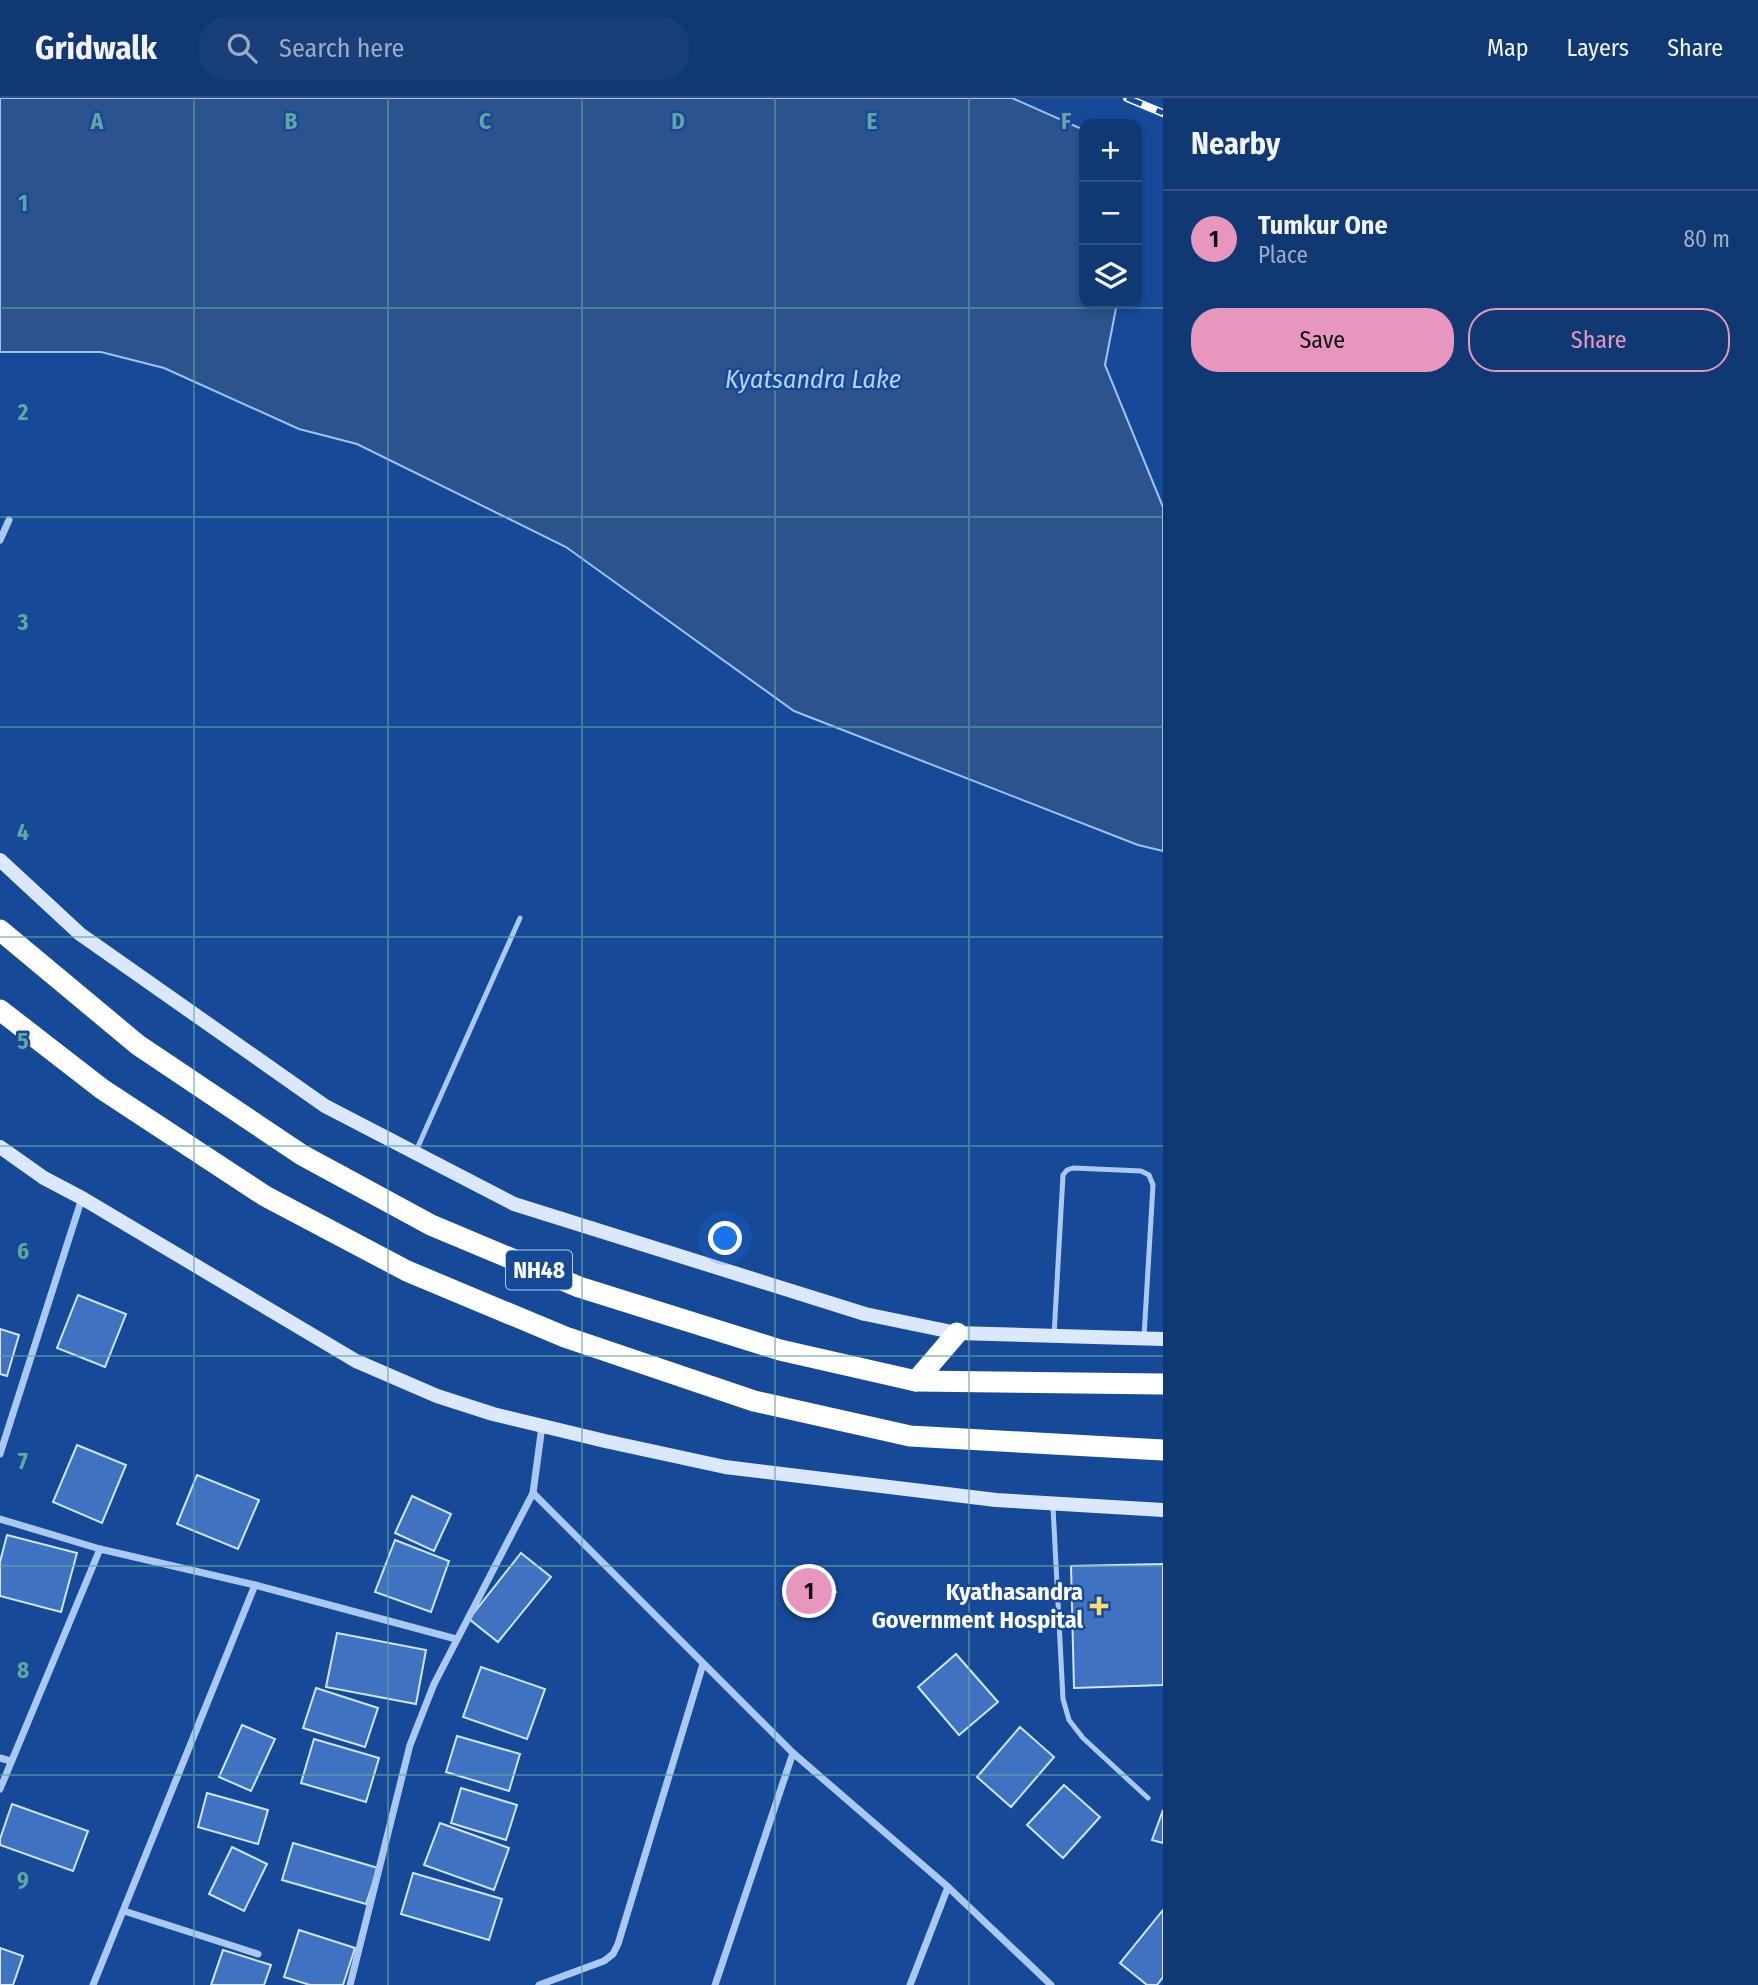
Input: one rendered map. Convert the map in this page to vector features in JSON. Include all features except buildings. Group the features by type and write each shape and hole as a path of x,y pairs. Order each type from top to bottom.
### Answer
{"highway":[{"name":"NH48","path":"0,930 138,1045 302,1155 431,1224 579,1287 780,1350 916,1381 1163,1384"},
{"name":"NH48","path":"0,1010 102,1089 265,1196 407,1271 565,1337 754,1401 910,1436 1163,1450"},
{"path":"916,1381 957,1334"}],"street":[{"path":"0,540 9,520"},
{"path":"0,860 80,934 325,1106 514,1204 865,1314 957,1334 1163,1339"},
{"path":"0,1147 44,1178 356,1361 437,1396 493,1414 726,1467 996,1500 1163,1510"},
{"path":"0,1454 82,1198"},
{"path":"350,1985 411,1745 434,1684 533,1493 542,1426"},
{"path":"533,1493 793,1753 948,1887 1051,1985"},
{"path":"0,1519 100,1549 255,1585 456,1639"},
{"path":"0,1789 100,1549"},
{"path":"93,1985 255,1585"},
{"path":"539,1985 604,1961 613,1954 703,1664"},
{"path":"715,1985 793,1753"},
{"path":"0,1758 11,1762"},
{"path":"910,1985 948,1887"},
{"path":"124,1911 258,1954"}],"lane":[{"path":"415,1153 520,918"},
{"path":"1054,1336 1063,1175 1073,1168 1141,1171 1149,1175 1153,1185 1144,1338"},
{"path":"1053,1504 1063,1699 1069,1720 1083,1738 1148,1798"}],"water":[{"name":"Kyatsandra Lake","path":"0,98 1012,98 1079,128 1079,308 1116,308 1105,365 1163,507 1163,851 1138,845 794,711 566,547 357,444 299,429 164,368 101,352 0,352"}],"railway":[{"path":"1127,98 1163,113"}],"place":[{"name":"Tumkur One","path":"809,1591"},
{"name":"Kyathasandra Government Hospital","path":"1099,1606"}]}
